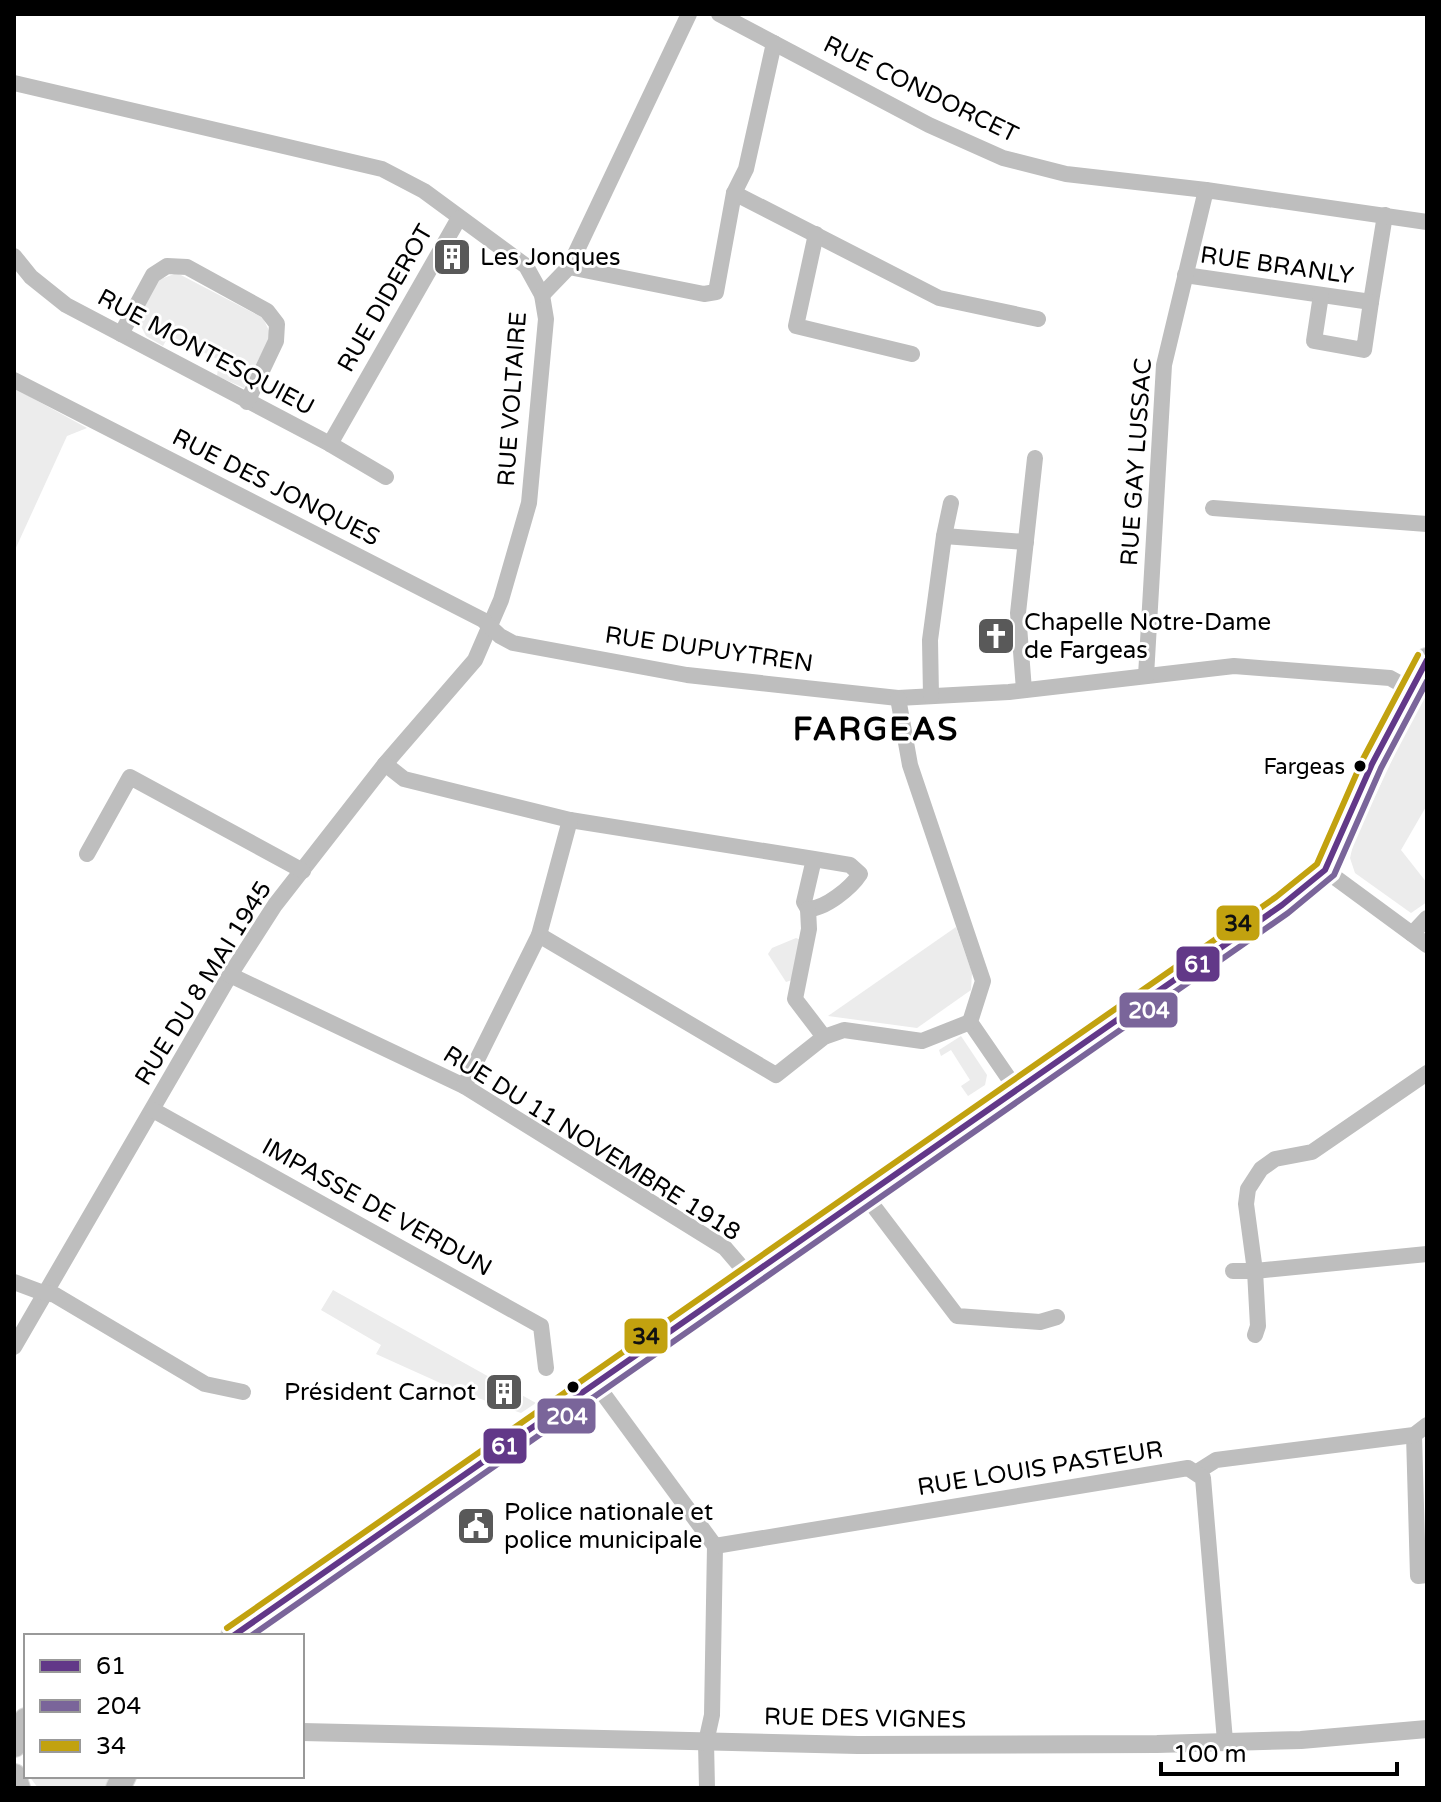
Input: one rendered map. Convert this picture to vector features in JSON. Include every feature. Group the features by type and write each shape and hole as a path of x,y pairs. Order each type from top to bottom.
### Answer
{"main road":[{"path":"236,1634 1282,905 1325,870 1372,764 1427,660"},
{"path":"14,1745 21,1720"},
{"path":"14,1776 18,1788"}],"street":[{"name":"RUE VOLTAIRE","path":"491,628 529,503 546,319 542,295 569,267 689,14"},
{"name":"RUE CONDORCET","path":"719,14 929,125 1003,158 1066,174 1206,190"},
{"path":"569,267 704,294 716,292 734,193 746,169 774,43"},
{"path":"14,83 382,169 424,191 526,266 542,295"},
{"path":"1206,190 1427,222"},
{"name":"RUE GAY LUSSAC","path":"1146,676 1164,365 1206,190"},
{"path":"734,193 939,298 1038,319"},
{"name":"RUE BRANLY","path":"1185,275 1371,302 1385,215"},
{"name":"RUE DIDEROT","path":"330,444 459,218"},
{"path":"816,234 796,326 912,354"},
{"name":"RUE MONTESQUIEU","path":"14,256 31,277 66,305 330,444 386,477"},
{"path":"121,334 153,275 167,266 187,267 267,311 277,324 276,341 247,402"},
{"path":"1321,295 1314,341 1364,350 1371,302"},
{"name":"RUE DES JONQUES","path":"14,380 469,612 513,643"},
{"path":"1024,690 1018,613 1035,458"},
{"path":"931,696 930,640 951,503"},
{"path":"1213,508 1427,524"},
{"path":"944,536 1026,542"},
{"name":"RUE DU 8 MAI 1945","path":"14,1347 230,975 275,905 385,764 475,660 491,628"},
{"name":"RUE DUPUYTREN","path":"513,643 687,675 898,698 1024,690 1234,666 1390,678 1410,689"},
{"path":"898,698 910,765 983,981 970,1022"},
{"path":"385,764 404,779 570,820 850,865 860,874 855,882 817,909 808,909"},
{"path":"87,854 130,777 303,871"},
{"path":"464,1086 539,935 570,820"},
{"path":"814,859 804,902 808,909 809,929 795,999 824,1037"},
{"path":"1325,870 1427,945"},
{"path":"1412,934 1427,918"},
{"path":"539,935 776,1075 824,1037 844,1030 922,1041 970,1022"},
{"name":"RUE DU 11 NOVEMBRE 1918","path":"230,975 464,1086 725,1248 749,1276"},
{"path":"970,1022 1016,1089"},
{"path":"1255,1335 1258,1326 1255,1271 1246,1204 1248,1189 1261,1169 1275,1159 1312,1152 1427,1073"},
{"name":"IMPASSE DE VERDUN","path":"153,1110 541,1326 546,1368"},
{"path":"865,1195 957,1316 1040,1322 1057,1317"},
{"path":"1233,1271 1427,1254"},
{"path":"14,1282 63,1299 205,1384 243,1392"},
{"path":"596,1384 715,1546 712,1715 706,1742 707,1788"},
{"path":"1197,1472 1216,1460 1421,1430 1418,1576 1427,1575"},
{"name":"RUE LOUIS PASTEUR","path":"715,1546 1188,1468 1203,1478 1225,1741"},
{"name":"RUE DES VIGNES","path":"304,1732 858,1745 1301,1740 1427,1729"}],"shaded area":[{"path":"177,273 263,318 271,335 244,388 217,376 219,360 169,335 163,346 146,336 137,318 158,280"},
{"path":"14,388 87,428 67,436 14,552"},
{"path":"1425,690 1427,805 1401,850 1427,883 1427,902 1411,913 1355,873 1350,858 1354,841"},
{"path":"956,927 972,973 971,990 917,1028 828,1016"},
{"path":"796,938 801,940 792,980 786,982 768,954 772,948"},
{"path":"961,1036 987,1075 985,1085 968,1096 961,1086 970,1080 951,1050 941,1056 939,1050"},
{"path":"333,1290 536,1403 521,1413 458,1391 376,1354 381,1345 321,1310"},
{"path":"30,1778 112,1778 104,1788 38,1788"}],"transit line":[{"name":"34","path":"227,1628 1276,897 1317,864 1363,759 1418,655"},
{"name":"61","path":"236,1634 1282,905 1325,870 1372,764 1427,660"},
{"name":"204","path":"254,1634 1288,913 1334,875 1381,768 1427,681"}],"place":[{"name":"Les Jonques","path":"452,257"},
{"name":"Chapelle Notre-Dame de Fargeas","path":"996,636"},
{"name":"Fargeas","path":"1360,766"},
{"name":"Président Carnot","path":"504,1392"},
{"name":"Police nationale et police municipale","path":"476,1526"}],"district":[{"name":"FARGEAS","path":"876,729"}]}
